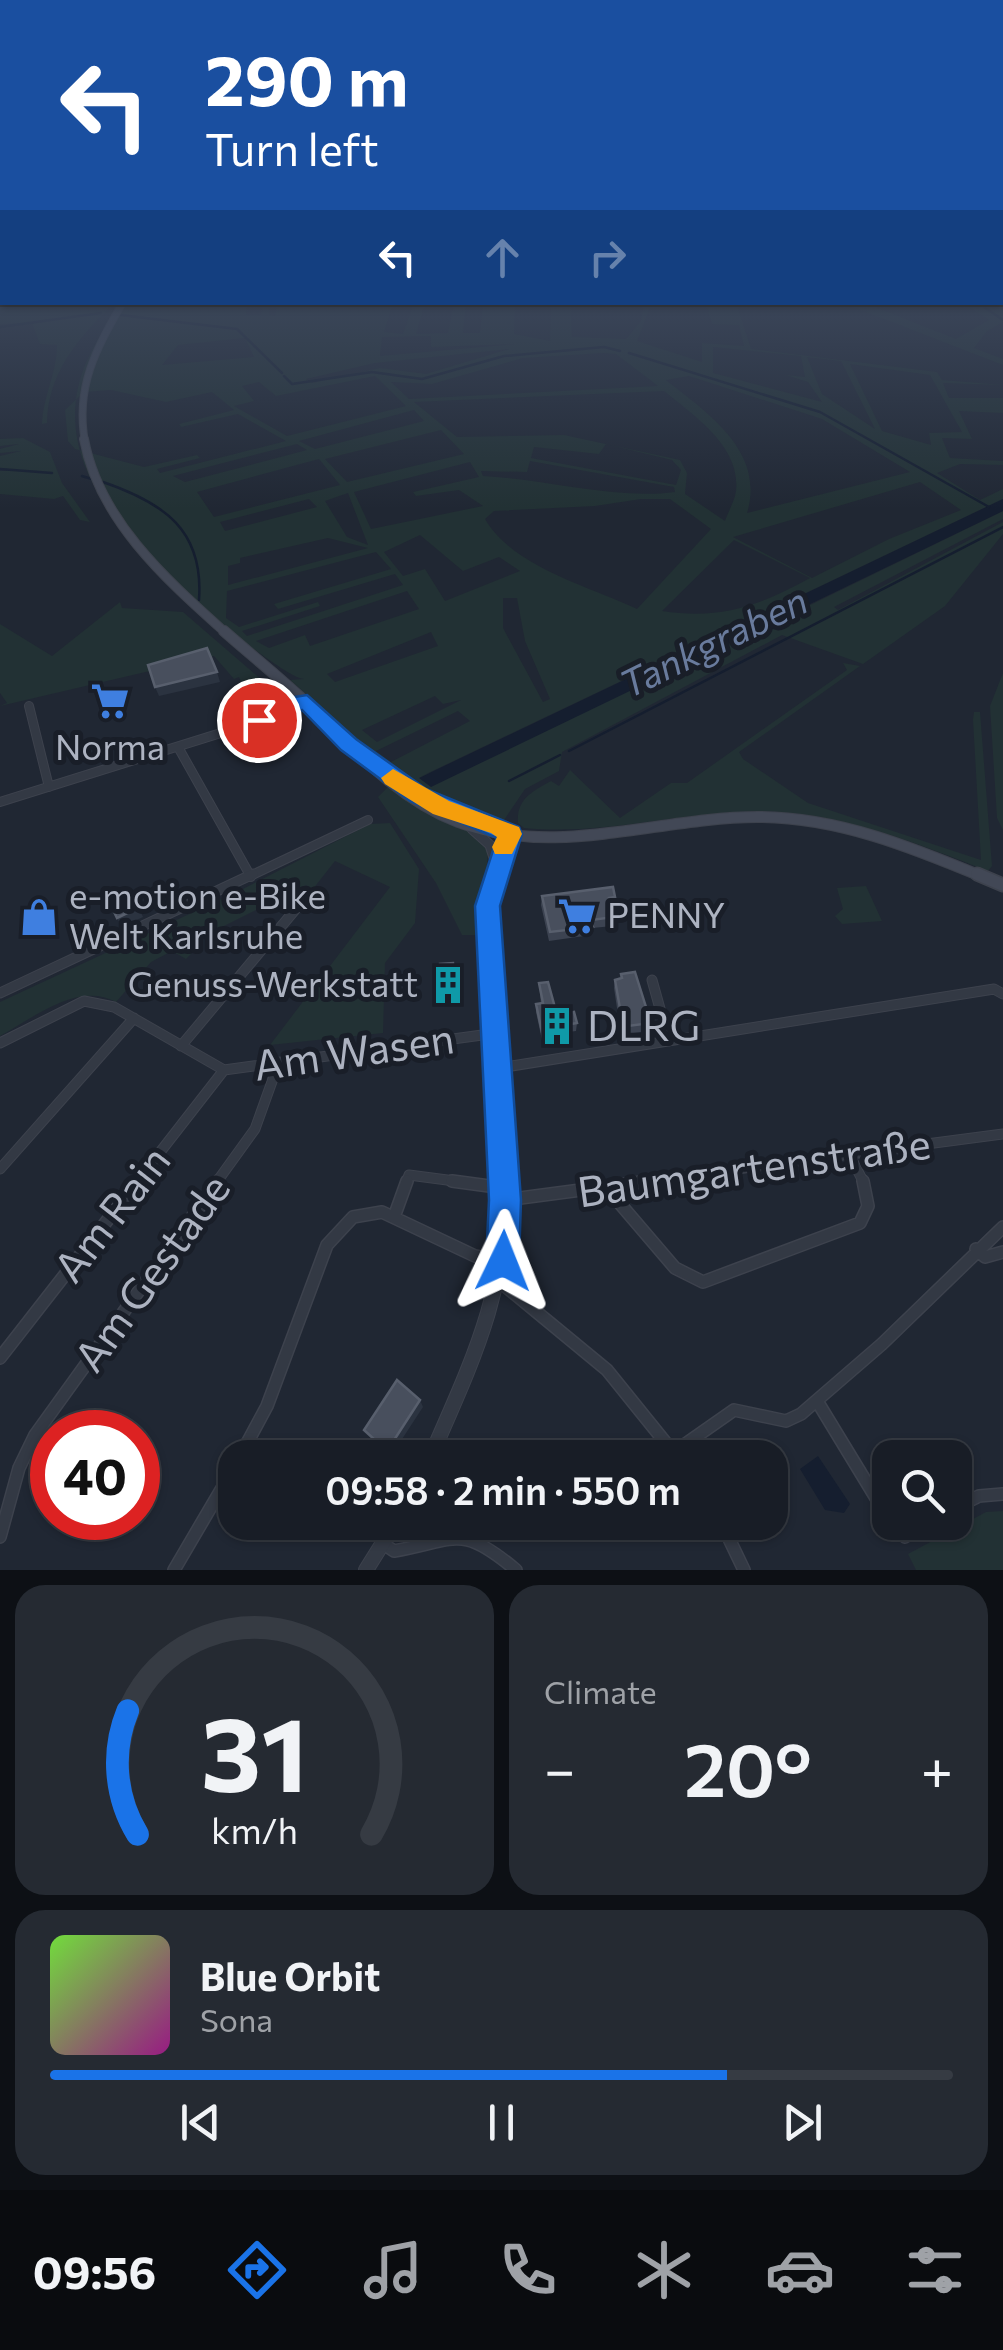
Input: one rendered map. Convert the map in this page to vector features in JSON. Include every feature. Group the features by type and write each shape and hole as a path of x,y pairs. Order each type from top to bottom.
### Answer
{"main road":[{"path":"122,544 307,702 349,744 418,795 510,834"},
{"path":"274,711 280,680"},
{"path":"349,744 359,760 389,784 461,823 510,834 602,837 722,819 802,820 879,837 1003,886"}],"street":[{"path":"259,720 274,711 307,702"},
{"path":"0,802 178,748 307,702"},
{"path":"30,706 48,787"},
{"path":"178,748 251,877"},
{"path":"0,993 368,820"},
{"path":"461,823 484,836 497,868"},
{"path":"438,1440 485,1331 503,1261 505,1194 488,906 510,834"},
{"path":"181,1046 305,898"},
{"path":"652,980 669,1041"},
{"path":"499,1068 994,989 1003,994"},
{"name":"Am Wasen","path":"0,1044 84,1001 100,1001 224,1070 496,1033"},
{"path":"0,1169 134,1018"},
{"name":"Am Gestade","path":"0,1537 20,1468 35,1435 255,1129 279,1062"},
{"name":"Am Rain","path":"0,1358 224,1070"},
{"name":"Baumgartenstraße","path":"394,1217 410,1175 505,1194 612,1188 1003,1134"},
{"path":"612,1188 616,1199 675,1268 703,1282 860,1223 871,1200 849,1154"},
{"path":"249,1440 267,1406 327,1245 343,1225 364,1212 394,1217 475,1256 503,1261"},
{"path":"695,1440 734,1410 786,1420 818,1401 1003,1227"},
{"path":"976,1250 985,1257 1003,1252"},
{"path":"500,1281 607,1370 664,1440"},
{"path":"818,1401 872,1491"},
{"path":"972,1500 1003,1494"},
{"path":"174,1570 218,1495"},
{"path":"382,1543 389,1551 400,1551 458,1534 483,1542 516,1570"},
{"path":"366,1570 384,1540"},
{"path":"730,1540 744,1570"}],"shaded area":[{"path":"65,362 52,389 47,423 42,424 43,414 55,365"},
{"path":"87,362 382,362 306,379 312,383 380,368 426,374 465,362 508,362 432,384 391,382 409,399 658,386 627,362 713,362 713,373 822,402 808,382 786,375 805,377 802,362 809,362 822,394 875,429 842,362 937,372 942,380 1003,385 943,383 949,398 1003,398 1003,413 959,411 972,439 942,438 950,458 1003,461 1003,465 960,464 937,473 980,500 1003,489 1003,499 420,777 714,652 1003,511 1003,519 834,607 838,610 1003,522 1003,534 945,606 863,664 782,635 562,752 559,771 525,789 502,823 440,799 389,766 290,680 304,679 243,642 202,607 125,531 96,490 80,450 144,467 197,455 200,458 157,469 160,473 286,441 238,414 181,427 179,424 234,410 212,392 166,402 111,390 84,392 76,399","holes":["850,364 930,375 962,432 929,433 931,445 882,431","375,376 406,406 287,436 234,406 254,401 242,386 259,382 276,396","689,376 822,419 910,472 747,513 751,491 741,452 699,406 666,380","664,391 713,433 731,460 736,491 725,521 685,494 687,473 680,460 608,444 672,460 681,470 676,485 531,458 534,447 599,454 606,444 564,435 457,437 414,402","414,410 424,421 315,449 299,441","441,430 464,454 347,482 325,459","297,444 307,450 185,482 173,476","319,459 340,485 214,517 197,492","530,461 674,487 675,492 629,493 483,476 481,471 527,472","470,462 479,477 413,492 416,496 459,490 483,506 371,529 354,492","920,482 961,510 889,539 812,578 733,537","348,493 368,545 347,537 325,501","309,499 317,507 225,531 220,522","670,499 711,529 637,609 532,563 498,536 485,519 494,511","420,535 463,571 499,557 520,571 445,601 425,569 403,576 384,552","328,538 368,548 228,585 228,566 240,563 240,558","734,540 810,578 756,603 703,614 662,611","376,552 391,569 274,604 278,609 395,574 403,585 247,636 242,631 320,606 318,602 239,627 226,618 227,591","407,591 419,609 310,646 305,635 269,648 256,641","503,598 517,598 525,641 550,699 543,702 503,628","431,632 438,646 335,682 327,674","435,696 443,704 461,700 377,742 362,730","458,711 470,721 391,762 376,751"]},
{"path":"23,438 50,452 62,483 90,522 80,520 63,496 54,499 0,494 0,471 15,471 0,469 0,456 21,451 0,453 0,449 19,444 0,446 0,439"},
{"path":"120,602 122,608 183,612 271,688 270,703 254,712 239,677 234,679 214,656 0,706 7,703 0,693 0,624 52,656"},
{"path":"843,663 860,666 739,752 743,759 808,803 981,860 973,720 974,712 980,712 992,866 988,871 866,828 802,814 737,812 578,829 524,828 518,823 520,808 527,797 551,781 559,786 570,770 620,818 671,783 687,783 847,670"},
{"path":"1003,673 1003,830 997,818 990,706"},
{"path":"389,786 474,834 488,849 483,935 462,935 436,883 378,797"},
{"path":"390,823 419,869 415,923 385,963 383,1033 270,1045 390,887 335,861 313,889 306,885 192,942 198,947 186,959 172,951 151,962 116,1002 86,996 71,999 0,1036 0,1002 241,890 370,824"},
{"path":"866,886 882,921 842,924 835,916 843,909 837,888"},
{"path":"1003,1511 1003,1570 916,1570 908,1554 934,1540 972,1540 972,1520 986,1512"}],"water":[{"name":"Tankgraben","path":"1003,499 1003,511 431,787 419,778"},
{"path":"818,1456 850,1504 844,1513 825,1510 800,1469"}],"building":[{"path":"207,648 217,672 155,687 148,665"},
{"name":"PENNY","path":"613,887 615,897 609,898 614,917 591,920 593,927 550,932 542,896"},
{"path":"132,893 138,908 117,918 110,903"},
{"name":"Genuss-Werkstatt","path":"453,963 455,1001 442,1002 440,964"},
{"path":"635,972 651,1023 628,1026 622,1020 615,980 622,978 621,974"},
{"path":"548,982 557,1015 574,1012 577,1023 559,1026 561,1035 543,1037 536,1004 543,1003 539,983"},
{"path":"397,1380 420,1400 394,1440 375,1440 364,1430"}],"waterway":[{"path":"271,362 282,373"},
{"path":"284,376 292,384 372,372 422,379 482,362"},
{"path":"659,362 820,412 989,507"},
{"path":"0,469 52,473"},
{"path":"82,476 95,480"},
{"path":"103,482 144,499 176,523 195,555 199,600"},
{"name":"Tankgraben","path":"569,751 1003,527"},
{"path":"509,781 560,755"}],"slow traffic":[{"path":"393,778 441,808 500,827 510,834 504,847"}],"place":[{"name":"Norma","path":"110,701"},
{"name":"PENNY","path":"577,916"},
{"name":"e-motion e-Bike Welt Karlsruhe","path":"39,917"},
{"name":"Genuss-Werkstatt","path":"448,985"},
{"name":"DLRG","path":"557,1026"}],"route":[{"path":"259,720 290,704 307,702 349,744 418,795 510,834 488,906 505,1200 503,1261"}]}
